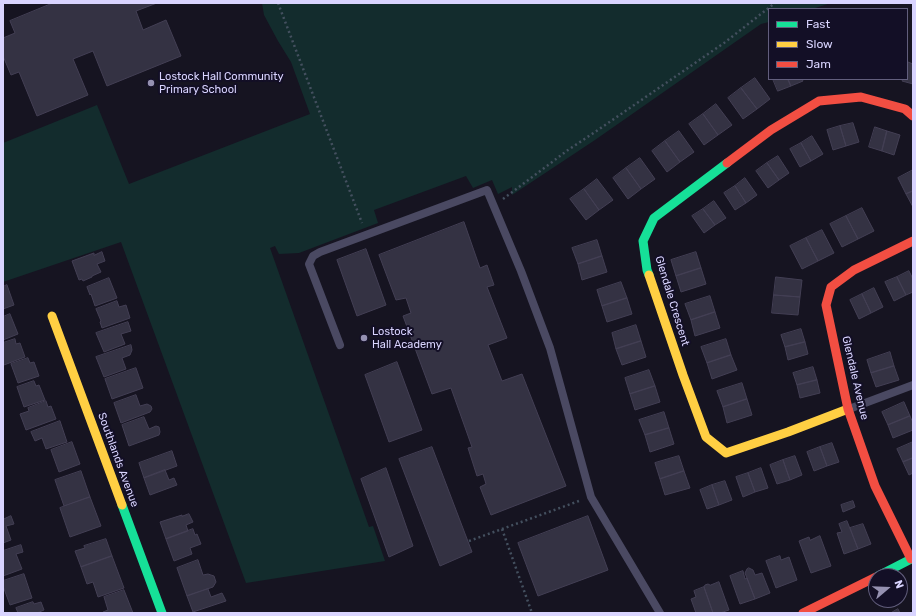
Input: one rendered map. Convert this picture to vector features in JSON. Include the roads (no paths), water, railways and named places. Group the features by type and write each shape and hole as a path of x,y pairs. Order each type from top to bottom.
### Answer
{"street":[{"name":"Glendale Crescent","path":"848,409 788,432 726,453 706,438 647,270 643,241 654,218 771,130 819,101 861,98 905,109 913,116"},
{"name":"Glendale Avenue","path":"912,559 875,486 848,409 826,305 831,287 854,270 913,241"},
{"name":"Southlands Avenue","path":"52,316 162,613"},
{"path":"893,568 912,559"},
{"path":"803,613 868,580"}],"lane":[{"path":"340,344 309,264 313,256 320,252 487,190 521,271 550,348 591,496 660,613"},
{"path":"848,409 913,385"}],"place":[{"name":"Lostock Hall Community Primary School","path":"151,83"},
{"name":"Lostock Hall Academy","path":"364,338"}]}
